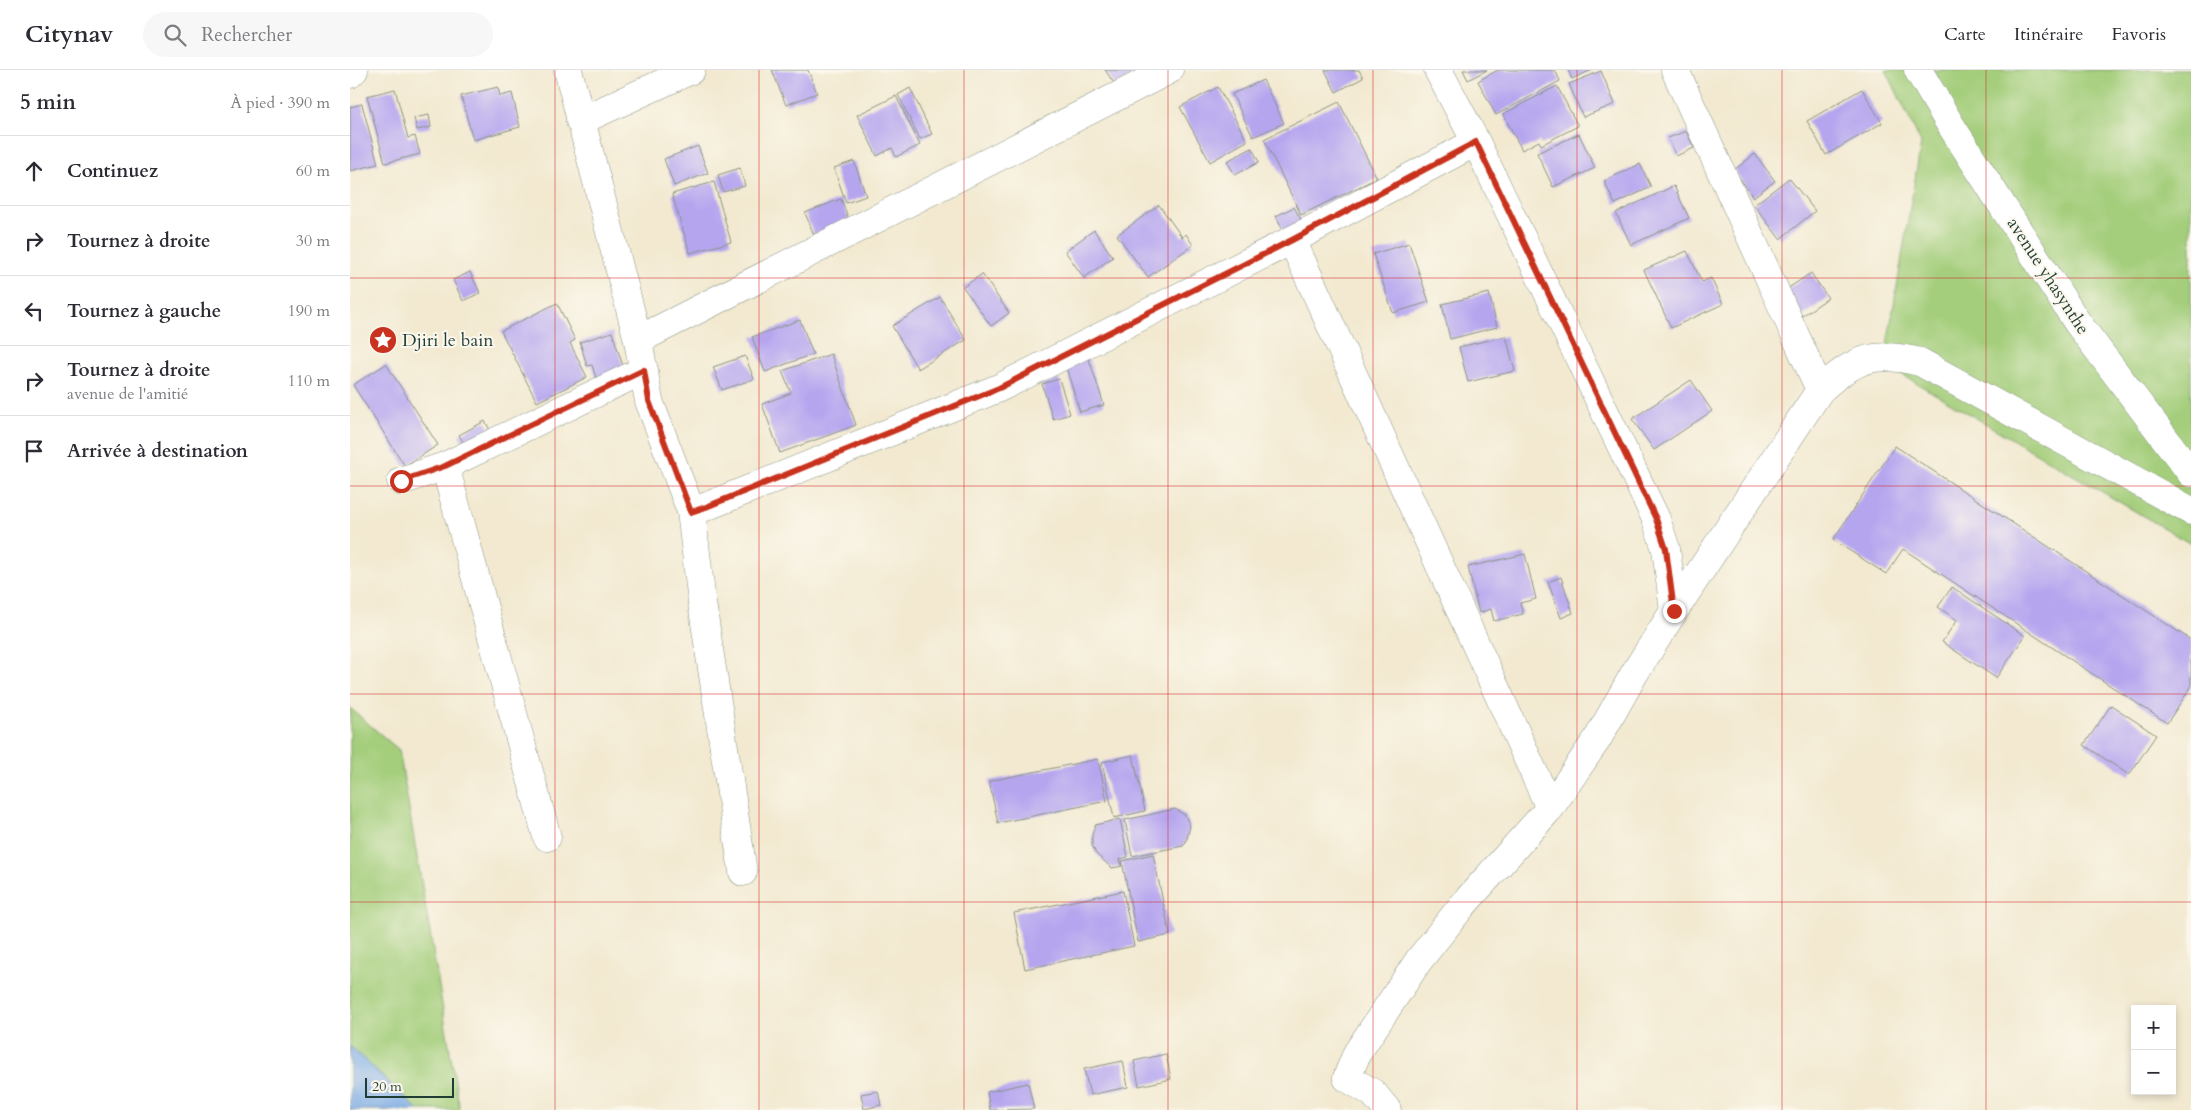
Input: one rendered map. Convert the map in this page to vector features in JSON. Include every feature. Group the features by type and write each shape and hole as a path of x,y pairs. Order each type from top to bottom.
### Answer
{"street":[{"path":"350,74 354,70"},
{"path":"568,70 638,340 649,401 691,512 702,602 743,872"},
{"path":"580,121 691,70"},
{"path":"638,340 1169,70"},
{"path":"1438,70 1476,142 1656,519 1666,549 1674,611"},
{"path":"1675,70 1820,390"},
{"name":"avenue yhasynthe","path":"1918,70 1950,124 2077,322 2191,473"},
{"path":"691,512 999,388 1292,240 1476,142"},
{"path":"1292,240 1550,808"},
{"path":"1375,1104 1347,1078 1357,1053 1419,960 1462,906 1550,808 1598,738 1634,674 1674,611 1820,390 1842,371 1857,362 1875,357 1898,357 1920,362 2191,511"},
{"path":"401,481 445,466 644,370"},
{"path":"445,466 547,837"}],"green space":[{"path":"1886,70 2191,70 2191,544 1884,364 1921,143"},
{"path":"350,708 399,750 460,1110 418,1110 350,1046"}],"water":[{"path":"350,1046 418,1110 350,1110"}],"building":[{"path":"772,70 808,70 817,93 786,105"},
{"path":"1105,70 1140,70 1116,86"},
{"path":"1325,70 1359,70 1363,78 1336,92"},
{"path":"1463,70 1487,70 1468,80"},
{"path":"1498,70 1555,70 1560,81 1496,115 1478,81"},
{"path":"1568,70 1592,70 1572,79"},
{"path":"1601,71 1615,104 1583,117 1569,84"},
{"path":"1263,80 1284,123 1253,137 1232,94"},
{"path":"1557,86 1578,126 1541,145 1539,141 1522,150 1503,114"},
{"path":"498,87 500,96 512,93 520,127 473,140 461,96"},
{"path":"1218,87 1247,141 1210,162 1180,107"},
{"path":"910,88 932,134 920,139 898,95"},
{"path":"395,89 408,138 415,136 420,154 385,163 367,96"},
{"path":"1862,89 1882,123 1826,155 1807,121"},
{"path":"896,96 920,145 896,157 892,148 877,156 857,115"},
{"path":"1339,102 1377,178 1301,215 1264,139"},
{"path":"362,104 378,164 350,171 350,107"},
{"path":"429,115 431,127 417,130 414,118"},
{"path":"1686,131 1694,148 1676,156 1668,138"},
{"path":"1579,134 1595,168 1553,187 1537,153"},
{"path":"698,146 708,173 674,186 664,159"},
{"path":"1252,148 1259,162 1235,175 1227,161"},
{"path":"1755,154 1775,181 1753,197 1734,170"},
{"path":"854,161 866,196 846,203 834,168"},
{"path":"1640,164 1651,187 1615,204 1604,181"},
{"path":"740,168 745,186 723,192 718,175"},
{"path":"1789,178 1815,211 1780,239 1754,205"},
{"path":"714,182 731,242 690,253 672,194"},
{"path":"1674,186 1689,218 1631,245 1616,213"},
{"path":"841,199 849,220 814,235 805,213"},
{"path":"1159,205 1182,237 1186,234 1193,245 1148,277 1117,235"},
{"path":"1294,207 1303,223 1284,232 1276,216"},
{"path":"1094,230 1113,257 1084,278 1065,251"},
{"path":"1409,243 1429,302 1393,313 1373,254"},
{"path":"1687,251 1702,282 1711,278 1723,304 1671,328 1644,270"},
{"path":"470,272 480,293 463,301 453,280"},
{"path":"1811,273 1828,298 1802,316 1784,291"},
{"path":"982,274 1009,313 991,326 963,287"},
{"path":"1489,293 1497,327 1450,339 1442,304"},
{"path":"940,297 966,340 918,369 892,326"},
{"path":"557,303 575,340 570,343 587,377 537,402 501,331"},
{"path":"800,320 813,354 765,372 752,337"},
{"path":"612,332 624,369 596,378 592,365 587,366 580,342"},
{"path":"1506,336 1515,371 1468,382 1459,347"},
{"path":"1087,353 1104,405 1080,412 1064,361"},
{"path":"831,354 856,425 780,453 762,404 791,393 782,371"},
{"path":"745,356 754,379 722,390 713,367"},
{"path":"386,364 438,445 405,466 353,385"},
{"path":"1059,379 1070,414 1053,419 1042,384"},
{"path":"1691,380 1712,411 1654,450 1632,419"},
{"path":"485,421 494,437 468,450 459,435"},
{"path":"1895,446 2191,640 2191,687 2167,723 1903,549 1886,574 1833,540"},
{"path":"1525,554 1536,599 1520,603 1523,614 1494,621 1491,609 1479,613 1468,567"},
{"path":"1561,577 1573,613 1561,618 1548,582"},
{"path":"1952,587 2025,636 1996,678 1942,642 1957,620 1938,607"},
{"path":"2111,705 2156,735 2129,775 2084,745"},
{"path":"1133,755 1145,811 1114,818 1102,762"},
{"path":"1098,759 1107,801 998,823 989,781"},
{"path":"1175,809 1185,815 1190,826 1186,842 1183,846 1132,856 1125,820"},
{"path":"1120,819 1128,857 1120,859 1122,866 1112,868 1096,854 1092,845 1092,835 1095,825"},
{"path":"1153,854 1170,935 1138,942 1122,861"},
{"path":"1123,891 1134,946 1025,969 1014,913"},
{"path":"1166,1054 1171,1079 1139,1086 1134,1061"},
{"path":"1123,1061 1128,1087 1090,1095 1084,1069"},
{"path":"1028,1083 1034,1109 990,1110 987,1092"},
{"path":"878,1091 881,1105 864,1109 861,1094"}],"place":[{"name":"Djiri le bain","path":"383,340"}],"route":[{"path":"401,481 445,466 644,370 649,401 691,512 999,388 1292,240 1476,142 1656,519 1666,549 1674,611"}]}
